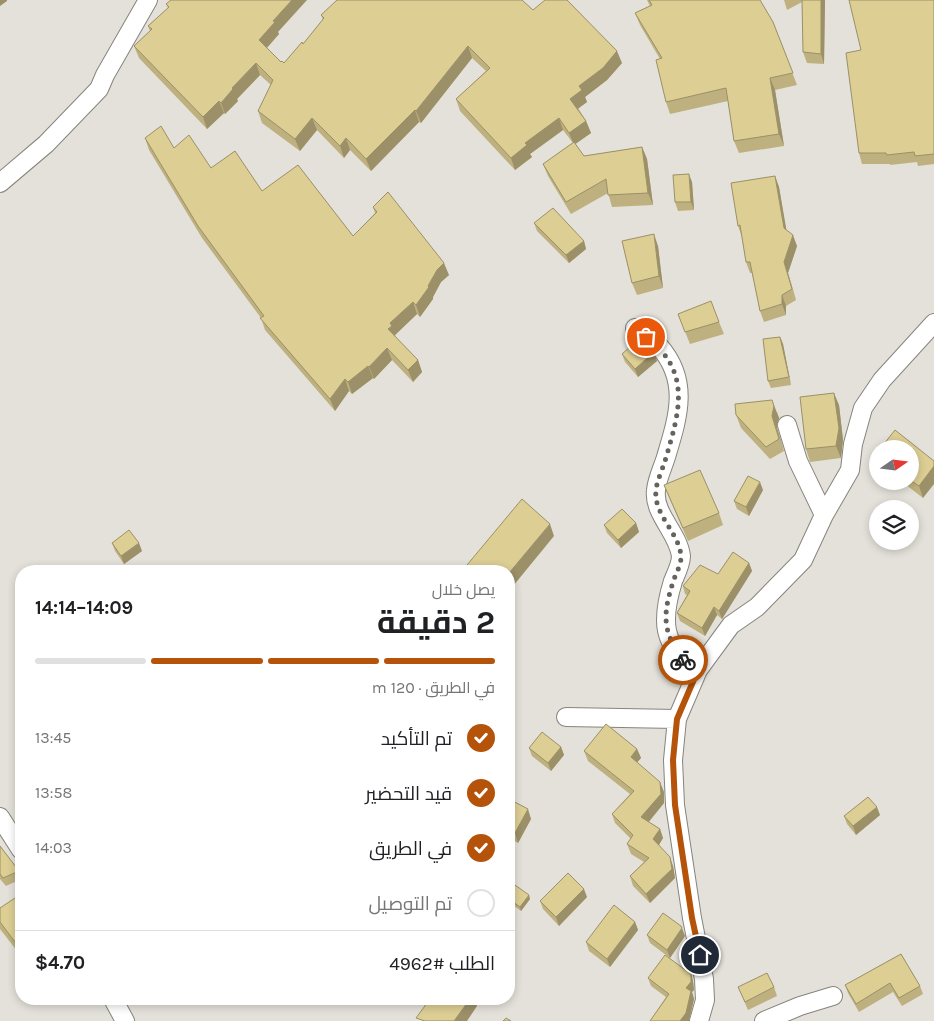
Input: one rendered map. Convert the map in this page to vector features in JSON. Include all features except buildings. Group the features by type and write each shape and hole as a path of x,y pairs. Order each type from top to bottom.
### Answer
{"street":[{"path":"0,183 46,144 100,89 105,75 148,0"},
{"path":"699,1021 705,1000 704,979 692,918 675,805 673,760 677,719 698,670 730,625 757,607 803,560 824,515 850,470 853,444 863,408 882,380 934,323"},
{"path":"635,328 658,346 669,362 679,384 678,412 656,490 658,506 674,535 681,558 665,610 665,624 673,646 684,660 698,670"},
{"path":"787,425 798,461 824,515"},
{"path":"566,717 677,719"},
{"path":"0,817 15,841"},
{"path":"764,1021 800,1006 833,996"},
{"path":"116,1005 125,1021"}],"way so far":[{"path":"646,337 658,346 669,362 679,384 678,412 656,490 658,506 674,535 681,558 665,610 665,624 668,636 683,660"}],"route":[{"path":"683,660 698,670 677,719 673,760 675,805 692,918 700,955"}]}
